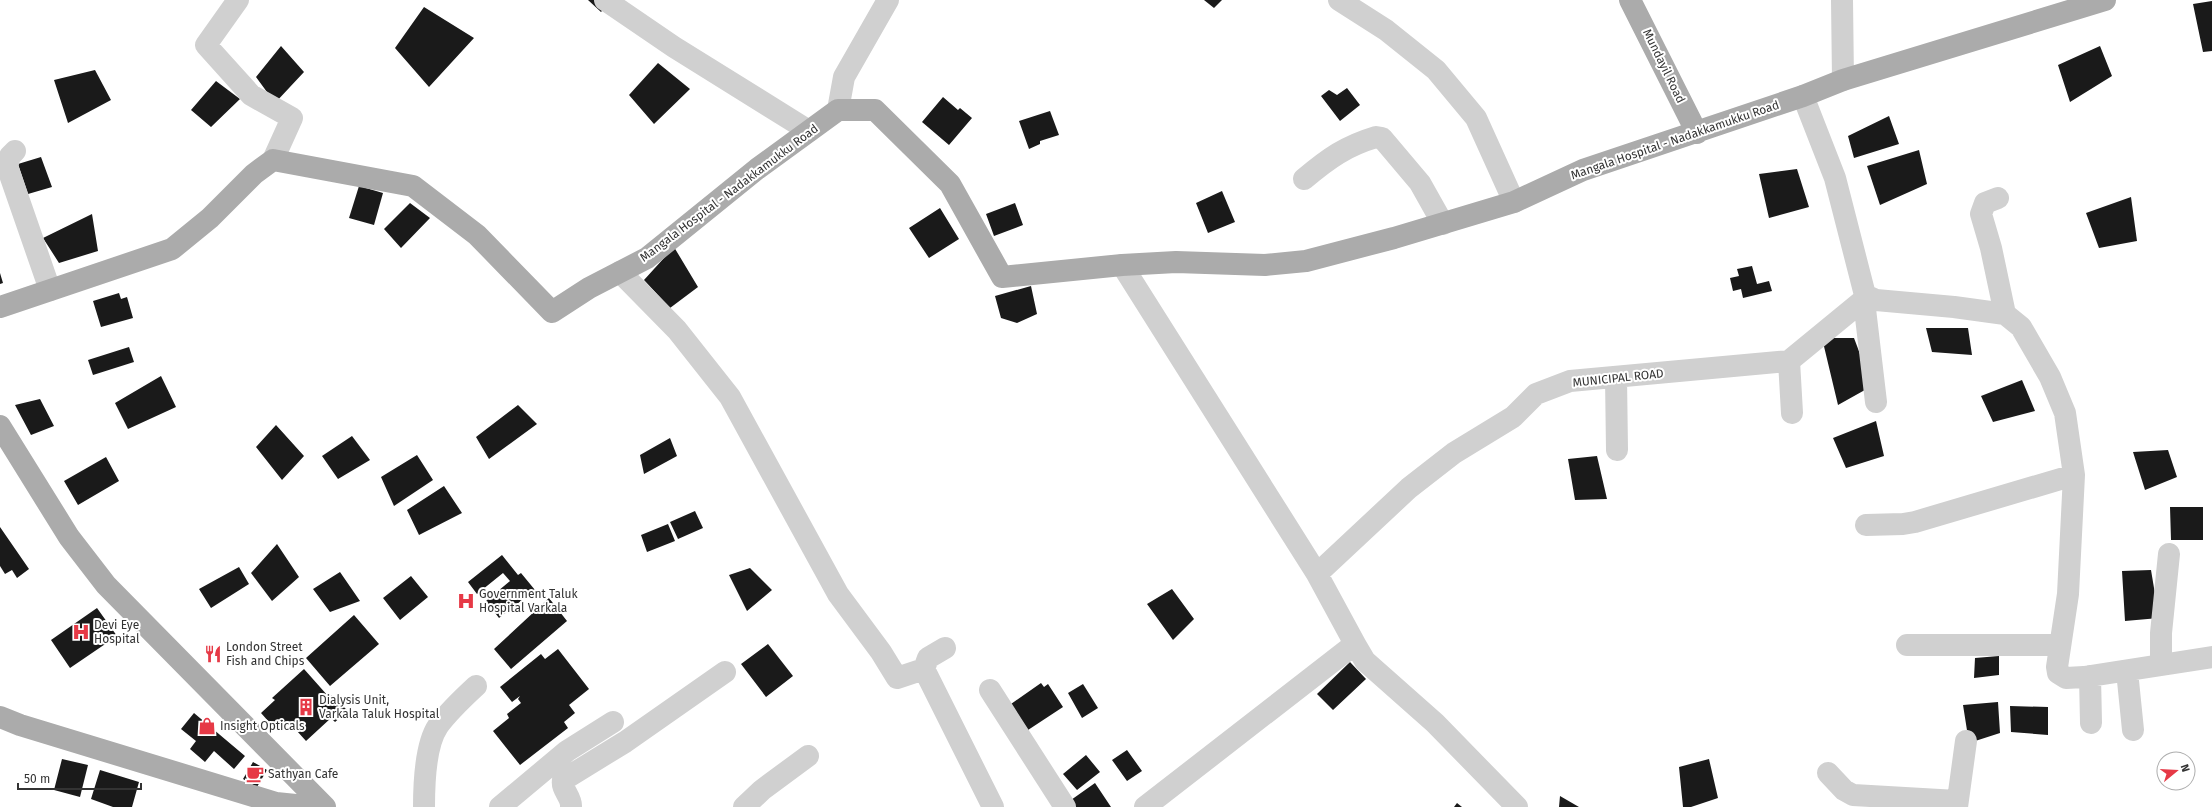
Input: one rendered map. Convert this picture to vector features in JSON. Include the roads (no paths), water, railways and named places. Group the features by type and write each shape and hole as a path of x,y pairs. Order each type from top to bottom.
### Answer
{"main road":[{"name":"Mundayil Road","path":"1630,0 1697,133"},
{"name":"Mangala Hospital - Nadakkamukku Road","path":"273,160 413,186 477,235 552,312 647,258 757,169 838,110 875,110 950,184 1002,277 1122,264 1176,262 1285,264 1306,261 1442,224 1514,202 1583,170 1697,133 1803,96 1843,80 2105,0"},
{"path":"0,307 172,249 210,218 254,174 273,160"},
{"path":"0,426 69,537 106,585 325,807"},
{"path":"5,722 276,803 315,807"}],"street":[{"path":"238,0 206,45 251,95 292,118 273,160"},
{"path":"605,0 674,47 809,132"},
{"path":"838,110 844,77 888,0"},
{"path":"1339,0 1386,30 1436,70 1476,118 1514,202"},
{"path":"1842,0 1843,80"},
{"path":"1803,96 1835,178 1862,290 1867,297 1882,301 1954,307 2005,314 2021,327 2050,377 2065,413 2074,475 2068,594 2057,666 2060,676 2066,678 2090,676 2212,657"},
{"path":"1304,179 1328,159 1346,148 1376,138 1382,138 1420,183 1442,224"},
{"path":"15,151 10,156 7,166 50,290"},
{"path":"1998,198 1985,202 1981,214 1991,248 1996,278 2005,314"},
{"path":"1122,264 1317,574 1365,661 1435,723 1517,807"},
{"path":"620,272 677,330 730,397 838,594 881,652 897,678 924,669"},
{"path":"1792,413 1788,361 1867,297"},
{"path":"1867,297 1865,309 1876,402"},
{"name":"MUNICIPAL ROAD","path":"1317,574 1409,488 1454,453 1513,417 1536,394 1570,381 1788,361"},
{"path":"1616,377 1617,450"},
{"path":"1866,525 1903,524 1914,522 2074,475"},
{"path":"2161,665 2161,633 2169,554"},
{"path":"1145,807 1355,644"},
{"path":"1907,644 2060,645"},
{"path":"945,648 928,658 924,669 993,807"},
{"path":"2127,671 2132,730"},
{"path":"571,807 569,798 562,784 563,780 625,742 726,672"},
{"path":"2090,676 2091,723"},
{"path":"424,807 426,769 434,734 448,713 476,686"},
{"path":"990,690 1065,807"},
{"path":"500,807 567,751 613,722"},
{"path":"1828,773 1844,790 1853,795 1957,804 1966,741"},
{"path":"744,807 778,777 808,756"}],"place":[{"name":"Government Taluk Hospital Varkala","path":"466,601"},
{"name":"Devi Eye Hospital","path":"81,632"},
{"name":"London Street Fish and Chips","path":"213,654"},
{"name":"Dialysis Unit, Varkala Taluk Hospital","path":"306,707"},
{"name":"Insight Opticals","path":"207,726"},
{"name":"Sathyan Cafe","path":"255,774"}]}
